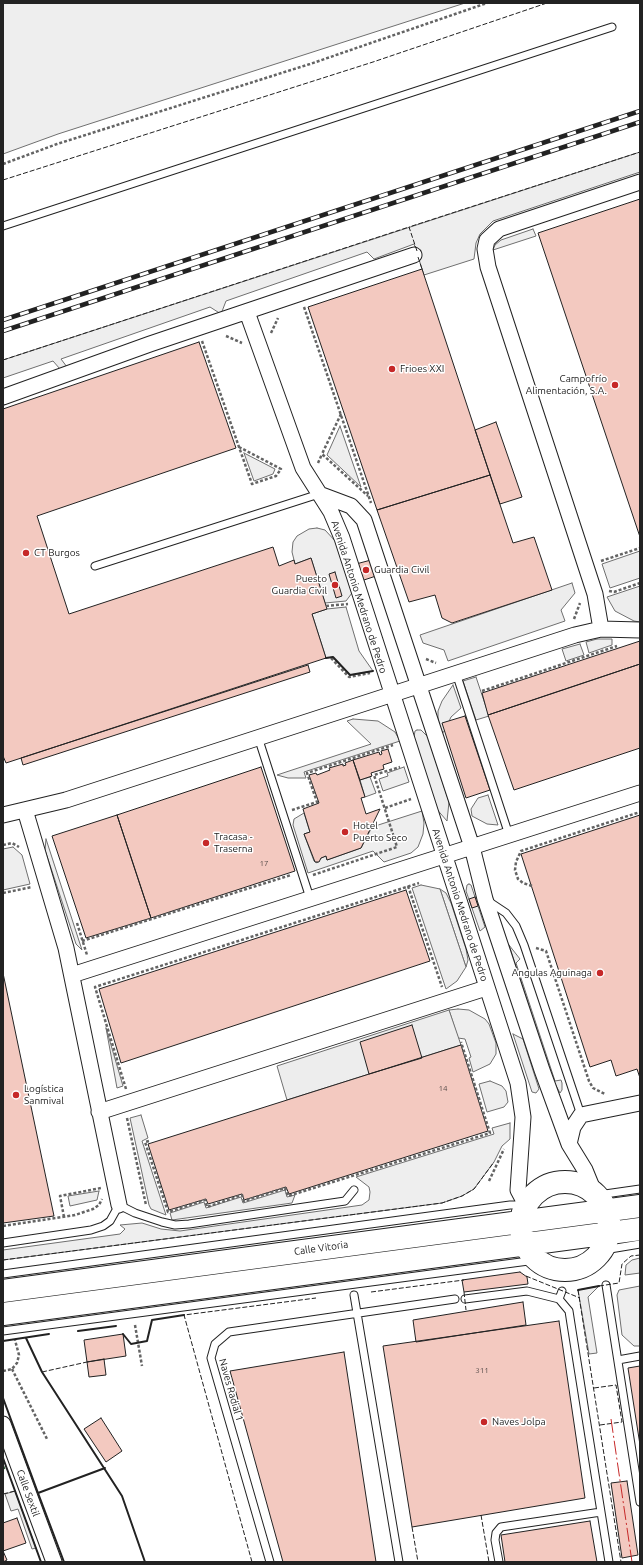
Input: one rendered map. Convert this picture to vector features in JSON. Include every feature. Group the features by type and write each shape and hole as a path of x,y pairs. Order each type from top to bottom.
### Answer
{"highway":[{"path":"564,1182 578,1183 600,1199 610,1222 607,1242 589,1265 575,1270 558,1270 546,1267 530,1252 521,1232 523,1213 537,1192 552,1184 564,1182"},
{"name":"Calle Vitoria","path":"3,1291 523,1213 600,1199 640,1206"},
{"path":"3,1314 607,1242 640,1229"}],"street":[{"path":"601,629 595,594 488,267 486,249 487,240 499,229 640,182"},
{"path":"3,397 414,255"},
{"name":"Avenida Antonio Medrano de Pedro","path":"247,312 303,468 331,512 342,538 486,988 518,1083 523,1117 518,1190 523,1213"},
{"path":"320,494 352,506 364,520 472,847 485,900 542,1070 569,1144 600,1199"},
{"path":"3,815 66,800 391,693 456,674 575,635 601,629 640,630"},
{"path":"72,975 640,793"},
{"path":"25,810 72,975 119,1205"},
{"path":"100,1112 486,988"},
{"path":"569,1144 573,1127 581,1115 640,1103"},
{"name":"Calle Sextil","path":"3,1424 54,1562"}],"lane":[{"path":"3,226 612,27"},
{"path":"94,566 320,494"},
{"path":"456,674 509,835"},
{"path":"258,737 310,898"},
{"path":"485,900 506,913 516,926 524,945 581,1115"},
{"path":"600,1199 640,1189"},
{"path":"3,1243 90,1230 103,1226 110,1221 119,1205 135,1213 175,1225 345,1201 354,1190"},
{"path":"3,1274 510,1205 523,1213"},
{"path":"607,1242 640,1244"},
{"path":"3,1331 530,1252"},
{"path":"606,1285 640,1502"},
{"path":"465,1299 527,1291 559,1299 569,1311 609,1562"},
{"path":"559,1299 562,1291"},
{"path":"354,1295 399,1562"},
{"name":"Naves Radial 1","path":"270,1562 211,1358 215,1344 229,1332 455,1299"},
{"path":"618,1360 640,1356"},
{"path":"499,1562 495,1540 496,1532 501,1528 601,1512"}],"path":[{"path":"3,164 57,144 295,68 487,3"},
{"path":"303,303 373,510"},
{"path":"201,339 252,484 276,476 280,469 239,447"},
{"path":"317,464 341,414"},
{"path":"322,454 368,497"},
{"path":"599,565 601,561 640,548"},
{"path":"608,590 614,592 640,583"},
{"path":"326,606 362,602"},
{"path":"482,691 622,644"},
{"path":"331,658 349,677 373,673"},
{"path":"282,813 317,802 307,774 398,743"},
{"path":"304,878 397,847 374,775 406,765"},
{"path":"532,886 523,883 518,879 515,870 516,862 521,850 640,812"},
{"path":"3,846 12,843"},
{"path":"82,941 296,873"},
{"path":"121,1092 127,1090 95,987 419,883"},
{"path":"3,893 35,886"},
{"path":"408,886 447,1001"},
{"path":"524,945 546,951 589,1081 593,1088 608,1095"},
{"path":"149,1141 145,1142 168,1212 205,1200 207,1207 242,1195 244,1201 286,1188 288,1196 490,1133 461,1042"},
{"path":"127,1116 147,1208"},
{"path":"489,1181 499,1163 506,1145"},
{"path":"64,1217 60,1196 102,1188 104,1192"},
{"path":"3,1226 64,1217 93,1209 99,1205 103,1196"},
{"path":"135,1325 142,1366"},
{"path":"3,1371 12,1369 17,1363 19,1354 14,1339"},
{"path":"12,1369 47,1438"}],"shaded area":[{"path":"3,3 465,3 58,134 3,154"},
{"path":"640,152 640,172 493,221 480,234 476,243 474,259 424,275 414,244 374,259 367,252 226,301 221,314 210,307 61,359 67,367 60,369 53,361 3,378 3,360"},
{"path":"533,229 536,236 493,250 495,245 501,240"},
{"path":"340,426 361,487 327,455"},
{"path":"244,453 275,469 273,474 254,481"},
{"path":"317,528 325,530 337,543 352,593 346,601 325,603 311,558 295,564 292,552 293,542 297,536 309,529"},
{"path":"640,551 640,578 610,588 602,564"},
{"path":"572,583 575,593 561,610 565,621 448,661 444,650 423,643 420,635"},
{"path":"640,586 640,622 634,621 615,611 607,597"},
{"path":"346,607 359,651 373,671 350,675 333,657 326,658 312,614 327,609"},
{"path":"597,639 612,639 612,645 589,653 586,642"},
{"path":"580,644 584,655 566,661 562,649"},
{"path":"476,677 489,716 476,720 463,681"},
{"path":"453,685 461,708 451,717 444,732 441,732 438,711 442,701"},
{"path":"353,719 378,721 395,732 400,741 304,772 306,778 288,778 277,775 371,744 347,721"},
{"path":"421,730 428,737 449,802 447,821 434,806 413,742 415,731"},
{"path":"404,767 409,782 383,791 379,779 388,776 387,773"},
{"path":"370,777 376,793 365,797 360,780"},
{"path":"488,795 498,825 487,824 472,816 471,809 478,798"},
{"path":"422,811 424,823 423,834 418,847 411,853 384,862 373,851 308,873 293,825 294,819 304,813 310,832 304,834 314,861 317,863 321,858 326,856 327,860 361,848 372,827"},
{"path":"46,839 82,950 76,944 45,850"},
{"path":"13,847 22,855 30,884 3,890 3,849"},
{"path":"421,885 440,889 466,967 457,981 446,989 412,888"},
{"path":"467,885 471,885 485,927 480,931 466,891"},
{"path":"440,889 446,893 451,903 466,949 468,960 466,967"},
{"path":"509,945 520,959 516,963 555,1081 561,1080 562,1090 560,1093 554,1082"},
{"path":"449,1010 469,1010 485,1019 489,1024 496,1043 496,1054 490,1064 473,1072 469,1058 471,1057 465,1039 458,1038"},
{"path":"449,1010 461,1045 287,1100 277,1066"},
{"path":"106,1028 123,1086 117,1088"},
{"path":"513,1034 523,1039 539,1089 536,1093 532,1092"},
{"path":"490,1081 502,1086 506,1091 508,1102 504,1107 487,1112 479,1084"},
{"path":"141,1115 148,1138 142,1141 166,1215 151,1209 149,1205 130,1118"},
{"path":"510,1123 510,1139 502,1146 494,1162 474,1189 462,1196 442,1203 3,1260 3,1250 120,1234 125,1229 120,1225 142,1223 161,1229 180,1231 362,1205 369,1200 369,1187 356,1177 494,1134 492,1128"},
{"path":"285,1190 287,1197 295,1195 292,1203 172,1220 170,1213 204,1202 206,1208 241,1197 243,1203"},
{"path":"99,1191 97,1200 70,1206 68,1196"},
{"path":"640,1258 640,1273 625,1275 626,1265 632,1260"},
{"path":"599,1286 588,1297 597,1353 589,1354 578,1290"},
{"path":"640,1286 640,1346 634,1346 622,1335 617,1295 619,1290"},
{"path":"15,1491 36,1548 32,1549 18,1509 11,1511 5,1494"}],"building":[{"name":"Campofrío Alimentación, S.A.","path":"640,199 640,537 538,233"},
{"name":"Frioes XXI","path":"422,269 490,475 377,510 308,307"},
{"name":"CT Burgos","path":"199,342 236,448 37,516 69,614 273,547 279,566 294,560 295,564 311,558 327,609 312,614 326,658 6,763 3,756 3,409"},
{"path":"496,422 522,497 500,504 475,430"},
{"path":"490,475 513,543 534,537 552,590 452,623 442,618 435,595 409,602 377,510"},
{"name":"Guardia Civil","path":"371,560 376,576 361,581 356,564"},
{"name":"Puesto Guardia Civil","path":"335,572 342,596 336,598 329,574"},
{"path":"640,641 640,664 488,715 482,693"},
{"path":"640,664 640,748 514,790 488,715"},
{"path":"308,665 310,672 23,765 21,758"},
{"path":"465,716 490,790 466,798 442,723"},
{"path":"388,749 392,762 383,765 384,769 371,773 372,776 360,780 353,760 379,752 380,755 382,754 381,751"},
{"path":"353,760 365,797 361,798 366,814 380,809 361,848 327,860 326,856 321,858 319,862 315,862 304,834 310,832 303,809 319,803 309,775 316,773 317,775 330,770 329,768 343,764 343,766 346,765 345,763"},
{"name":"Tracasa - Traserna","path":"261,767 295,871 151,918 117,815"},
{"path":"117,815 151,918 86,938 52,836"},
{"name":"Angulas Aguinaga","path":"640,815 640,1078 637,1069 616,1076 611,1060 590,1067 521,854"},
{"path":"406,890 430,961 121,1063 99,989"},
{"path":"475,897 478,906 472,908 469,899"},
{"name":"Logística Sanmival","path":"3,973 54,1216 3,1223"},
{"path":"412,1025 422,1058 369,1074 360,1042"},
{"path":"461,1045 488,1131 289,1194 286,1187 244,1200 242,1194 208,1204 206,1199 169,1210 148,1144"},
{"path":"520,1272 527,1277 528,1284 464,1292 462,1280"},
{"path":"523,1302 526,1325 416,1342 413,1320"},
{"name":"Naves Jolpa","path":"559,1321 585,1498 412,1527 383,1346"},
{"path":"123,1334 126,1356 87,1362 84,1340"},
{"path":"344,1352 376,1562 283,1562 230,1371"},
{"path":"104,1359 106,1375 89,1377 87,1362"},
{"path":"640,1366 640,1445 628,1368"},
{"path":"101,1418 122,1451 106,1462 84,1429"},
{"path":"627,1481 638,1555 622,1558 611,1483"},
{"path":"17,1518 26,1543 3,1551 3,1523"},
{"path":"590,1521 597,1562 505,1562 501,1535"},
{"path":"3,1551 7,1560 3,1562"}],"railway":[{"path":"3,320 640,111"},
{"path":"3,331 640,122"}],"fence":[{"path":"3,180 373,62 547,3"},
{"path":"417,251 409,227 640,152"},
{"path":"3,360 409,227"},
{"path":"418,257 422,269"},
{"path":"3,1260 442,1203 462,1196 474,1189 494,1162"},
{"path":"599,1286 619,1283 622,1264 631,1256 640,1255"},
{"path":"526,1276 580,1298"},
{"path":"371,1292 464,1280"},
{"path":"578,1290 621,1562"},
{"path":"464,1292 466,1310"},
{"path":"252,1562 184,1315 316,1298"},
{"path":"42,1372 87,1362"},
{"path":"594,1388 616,1385 622,1422 600,1425"},
{"path":"3,1494 15,1491"},
{"path":"481,1515 489,1562"},
{"path":"412,1527 418,1562"}],"wall":[{"path":"326,658 333,657 350,675 373,671"},
{"path":"578,1290 599,1286"},
{"path":"123,1334 131,1344 147,1341 152,1320 184,1315"},
{"path":"78,1331 116,1326"},
{"path":"3,1341 49,1334"},
{"path":"26,1338 42,1372 122,1496 145,1562"},
{"path":"3,1398 38,1493 105,1468"},
{"path":"3,1458 41,1562"},
{"path":"38,1493 64,1562"}],"power":[{"path":"611,1419 632,1562"}],"place":[{"name":"Frioes XXI","path":"392,369"},
{"name":"Campofrío Alimentación, S.A.","path":"615,385"},
{"name":"CT Burgos","path":"26,553"},
{"name":"Guardia Civil","path":"366,570"},
{"name":"Puesto Guardia Civil","path":"335,585"},
{"name":"Hotel Puerto Seco","path":"345,832"},
{"name":"Tracasa - Traserna","path":"206,843"},
{"name":"Angulas Aguinaga","path":"600,973"},
{"name":"Logística Sanmival","path":"16,1095"},
{"name":"Naves Jolpa","path":"484,1422"}]}
